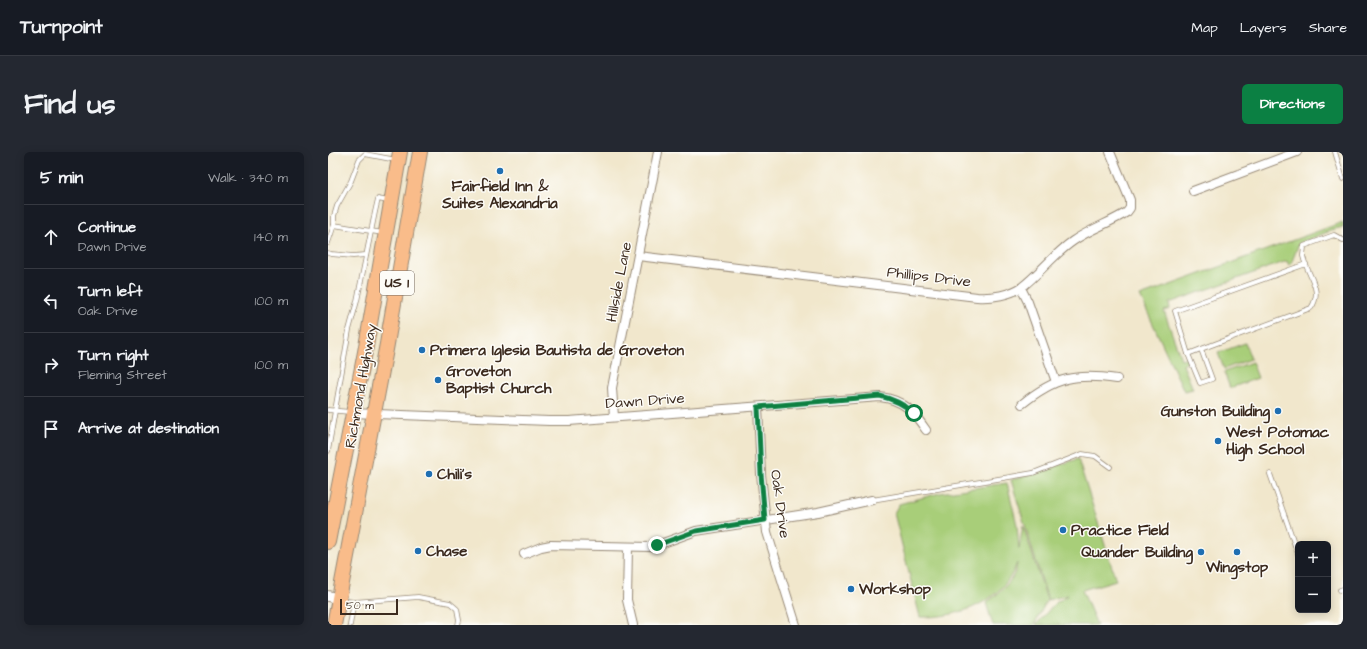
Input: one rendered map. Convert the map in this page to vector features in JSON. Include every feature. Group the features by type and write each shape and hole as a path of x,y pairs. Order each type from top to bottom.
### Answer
{"highway":[{"name":"Richmond Highway","path":"334,625 333,598 374,414 420,152"},
{"name":"Richmond Highway","path":"328,542 331,513 365,352 386,233 385,200 399,156"}],"street":[{"name":"Hillside Lane","path":"614,417 612,388 658,152"},
{"name":"Phillips Drive","path":"638,256 978,297 996,296 1021,288 1055,255 1072,242 1092,229 1122,216 1134,204 1110,152"},
{"path":"1193,190 1297,152"},
{"path":"1021,288 1028,302 1056,382"},
{"path":"1022,404 1034,394 1056,382 1078,377 1092,376 1117,379"},
{"name":"Dawn Drive","path":"352,413 569,421 880,396 898,402 909,408 926,430"},
{"name":"Oak Drive","path":"758,407 761,474 767,532 796,625"},
{"path":"524,554 541,547 551,545 652,546 696,531 818,512 872,500"},
{"path":"628,546 627,600 633,625"}],"lane":[{"path":"1335,152 1343,179"},
{"path":"328,243 334,225 334,216 337,206 351,181 359,160 364,153 399,156"},
{"path":"328,449 349,330 357,301 371,230 385,200"},
{"path":"334,225 386,233"},
{"path":"1188,354 1311,308 1316,302 1317,293 1303,255 1304,246 1334,235 1343,240"},
{"path":"330,253 353,256 366,255"},
{"path":"1201,349 1212,379 1200,383 1188,354 1175,311 1306,264"},
{"path":"328,410 352,413"},
{"path":"872,500 1033,473 1082,454 1095,456 1110,467"},
{"path":"1270,474 1295,545"},
{"path":"333,598 354,602 418,598 450,603 457,608 459,620 458,625"},
{"path":"350,625 354,602"}],"green space":[{"path":"1343,222 1343,228 1338,228 1299,243 1291,264 1289,265 1287,261 1169,303 1170,309 1164,311 1181,359 1186,358 1188,361 1183,365 1193,389 1184,391 1140,296"},
{"path":"1245,343 1251,359 1224,369 1218,353"},
{"path":"1252,362 1258,378 1230,388 1224,372"},
{"name":"Practice Field","path":"1078,459 1116,580 1082,590 1097,625 1036,625 1054,604 1068,595 1048,600 1011,480"},
{"path":"1007,483 1017,525 1019,549 1023,525 1047,600 1034,625 993,625 986,603 1006,586 1014,575 1017,563 1010,577 1001,588 978,605 964,611 950,614 935,617 920,617 894,513 899,504 940,493"}],"place":[{"name":"Fairfield Inn & Suites Alexandria","path":"500,171"},
{"name":"Primera Iglesia Bautista de Groveton","path":"422,350"},
{"name":"Groveton Baptist Church","path":"438,380"},
{"name":"Gunston Building","path":"1278,411"},
{"name":"West Potomac High School","path":"1218,441"},
{"name":"Chili's","path":"429,474"},
{"name":"Practice Field","path":"1063,530"},
{"name":"Chase","path":"418,551"},
{"name":"Quander Building","path":"1201,552"},
{"name":"Wingstop","path":"1237,552"},
{"name":"Workshop","path":"851,589"}],"route":[{"path":"657,545 684,534 696,531 765,520 758,407 880,396 898,402 909,408 914,413"}]}
